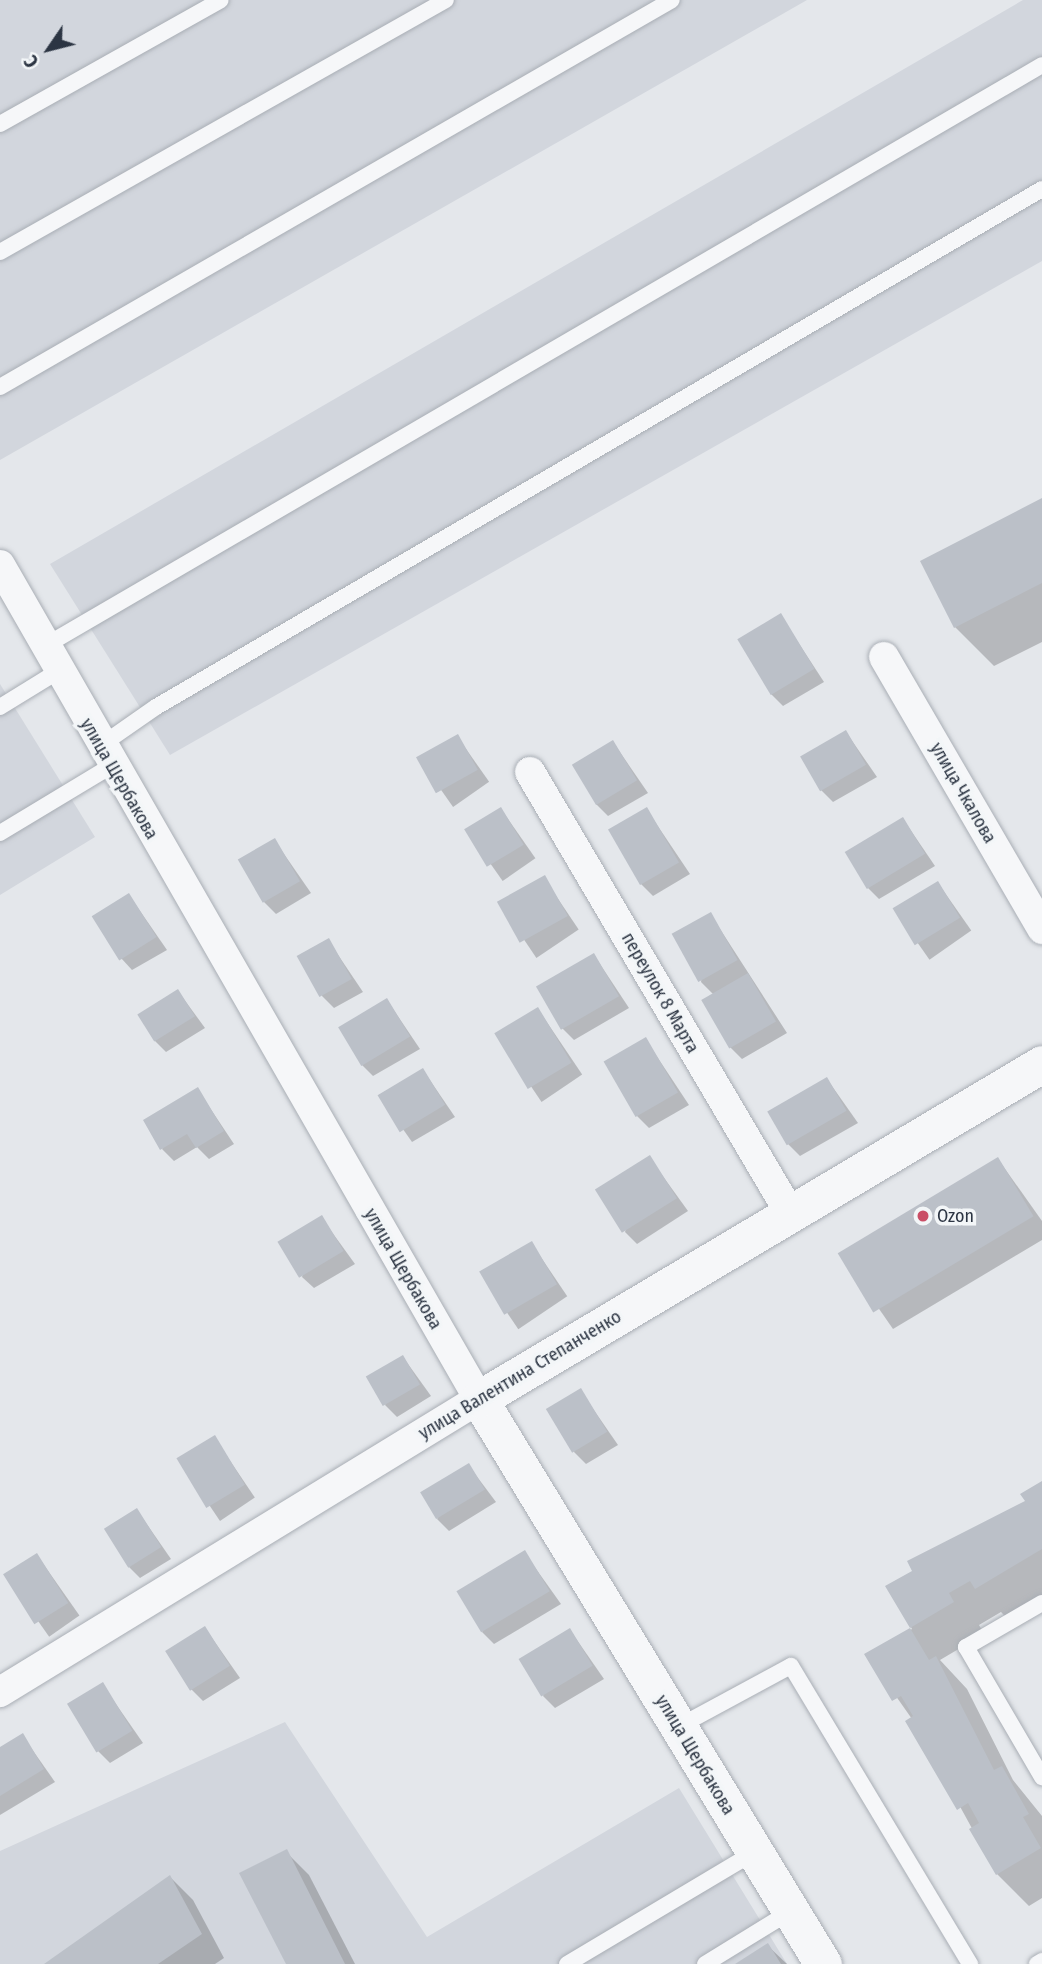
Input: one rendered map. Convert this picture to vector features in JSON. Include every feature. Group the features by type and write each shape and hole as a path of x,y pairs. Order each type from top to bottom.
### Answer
{"street":[{"name":"улица Щербакова","path":"0,565 50,659 479,1399 823,1964"},
{"name":"улица Чкалова","path":"884,657 1042,929"},
{"name":"переулок 8 Марта","path":"530,772 790,1213"},
{"name":"улица Валентина Степанченко","path":"0,1692 479,1399 1042,1064"}],"lane":[{"path":"0,124 221,0"},
{"path":"0,253 446,0"},
{"path":"0,387 672,0"},
{"path":"0,708 50,659 1042,65"},
{"path":"0,833 106,756 156,707 1042,189"},
{"path":"1042,1603 966,1647 1042,1777"},
{"path":"678,1727 791,1666 970,1964"},
{"path":"567,1964 755,1852"},
{"path":"705,1964 791,1911"},
{"path":"1037,1964 1042,1961"}],"shaded area":[{"path":"0,0 807,0 0,460"},
{"path":"1023,0 1042,0 1042,261 170,755 50,564"},
{"path":"0,684 95,837 0,895"},
{"path":"285,1722 427,1937 679,1788 787,1964 0,1964 0,1851"}],"building":[{"path":"1042,498 1042,583 954,628 920,561"},
{"path":"781,613 814,669 771,695 737,639"},
{"path":"846,730 866,765 820,791 800,757"},
{"path":"458,734 478,770 436,793 416,757"},
{"path":"613,740 637,780 596,805 572,765"},
{"path":"501,807 524,845 487,867 464,829"},
{"path":"647,807 679,862 640,885 608,830"},
{"path":"903,817 925,854 867,889 845,852"},
{"path":"275,838 300,881 263,903 238,860"},
{"path":"545,875 568,916 520,943 497,902"},
{"path":"938,881 960,918 915,945 893,908"},
{"path":"129,893 157,937 119,960 92,916"},
{"path":"711,912 738,960 698,982 672,934"},
{"path":"329,938 352,979 319,997 297,956"},
{"path":"594,953 619,996 561,1030 536,986"},
{"path":"748,973 776,1021 729,1048 701,1000"},
{"path":"178,989 195,1016 154,1042 137,1014"},
{"path":"387,998 410,1037 361,1066 338,1027"},
{"path":"538,1007 571,1063 528,1089 494,1033"},
{"path":"646,1037 678,1092 636,1117 604,1062"},
{"path":"423,1068 445,1105 400,1132 378,1095"},
{"path":"827,1077 846,1111 787,1145 767,1112"},
{"path":"198,1087 224,1131 196,1148 187,1134 160,1150 143,1120"},
{"path":"650,1155 677,1198 622,1233 595,1189"},
{"path":"998,1157 1034,1216 873,1312 838,1253"},
{"path":"322,1215 344,1251 299,1278 277,1242"},
{"path":"532,1241 557,1284 504,1315 479,1272"},
{"path":"403,1355 420,1384 383,1406 366,1376"},
{"path":"581,1388 607,1432 572,1453 546,1409"},
{"path":"215,1435 245,1485 206,1508 176,1458"},
{"path":"469,1463 485,1490 436,1519 420,1492"},
{"path":"1042,1481 1042,1549 975,1589 970,1581 949,1593 954,1602 910,1628 885,1586 912,1571 907,1561 1025,1501 1020,1494"},
{"path":"137,1508 161,1547 128,1568 104,1529"},
{"path":"525,1550 550,1591 481,1632 456,1591"},
{"path":"37,1553 68,1603 34,1624 3,1574"},
{"path":"205,1626 230,1666 190,1691 165,1651"},
{"path":"570,1628 593,1666 541,1697 519,1659"},
{"path":"910,1628 929,1660 936,1656 994,1770 1002,1766 1029,1814 1023,1817 1041,1848 996,1875 969,1829 979,1823 968,1803 957,1810 905,1721 913,1716 901,1696 892,1701 864,1654"},
{"path":"103,1682 132,1731 96,1752 67,1704"},
{"path":"23,1733 44,1769 0,1796 0,1747"},
{"path":"287,1849 345,1964 286,1964 239,1873"},
{"path":"170,1875 202,1934 158,1964 44,1964"},
{"path":"768,1943 781,1964 735,1964"}],"place":[{"name":"Ozon","path":"923,1216"}]}
